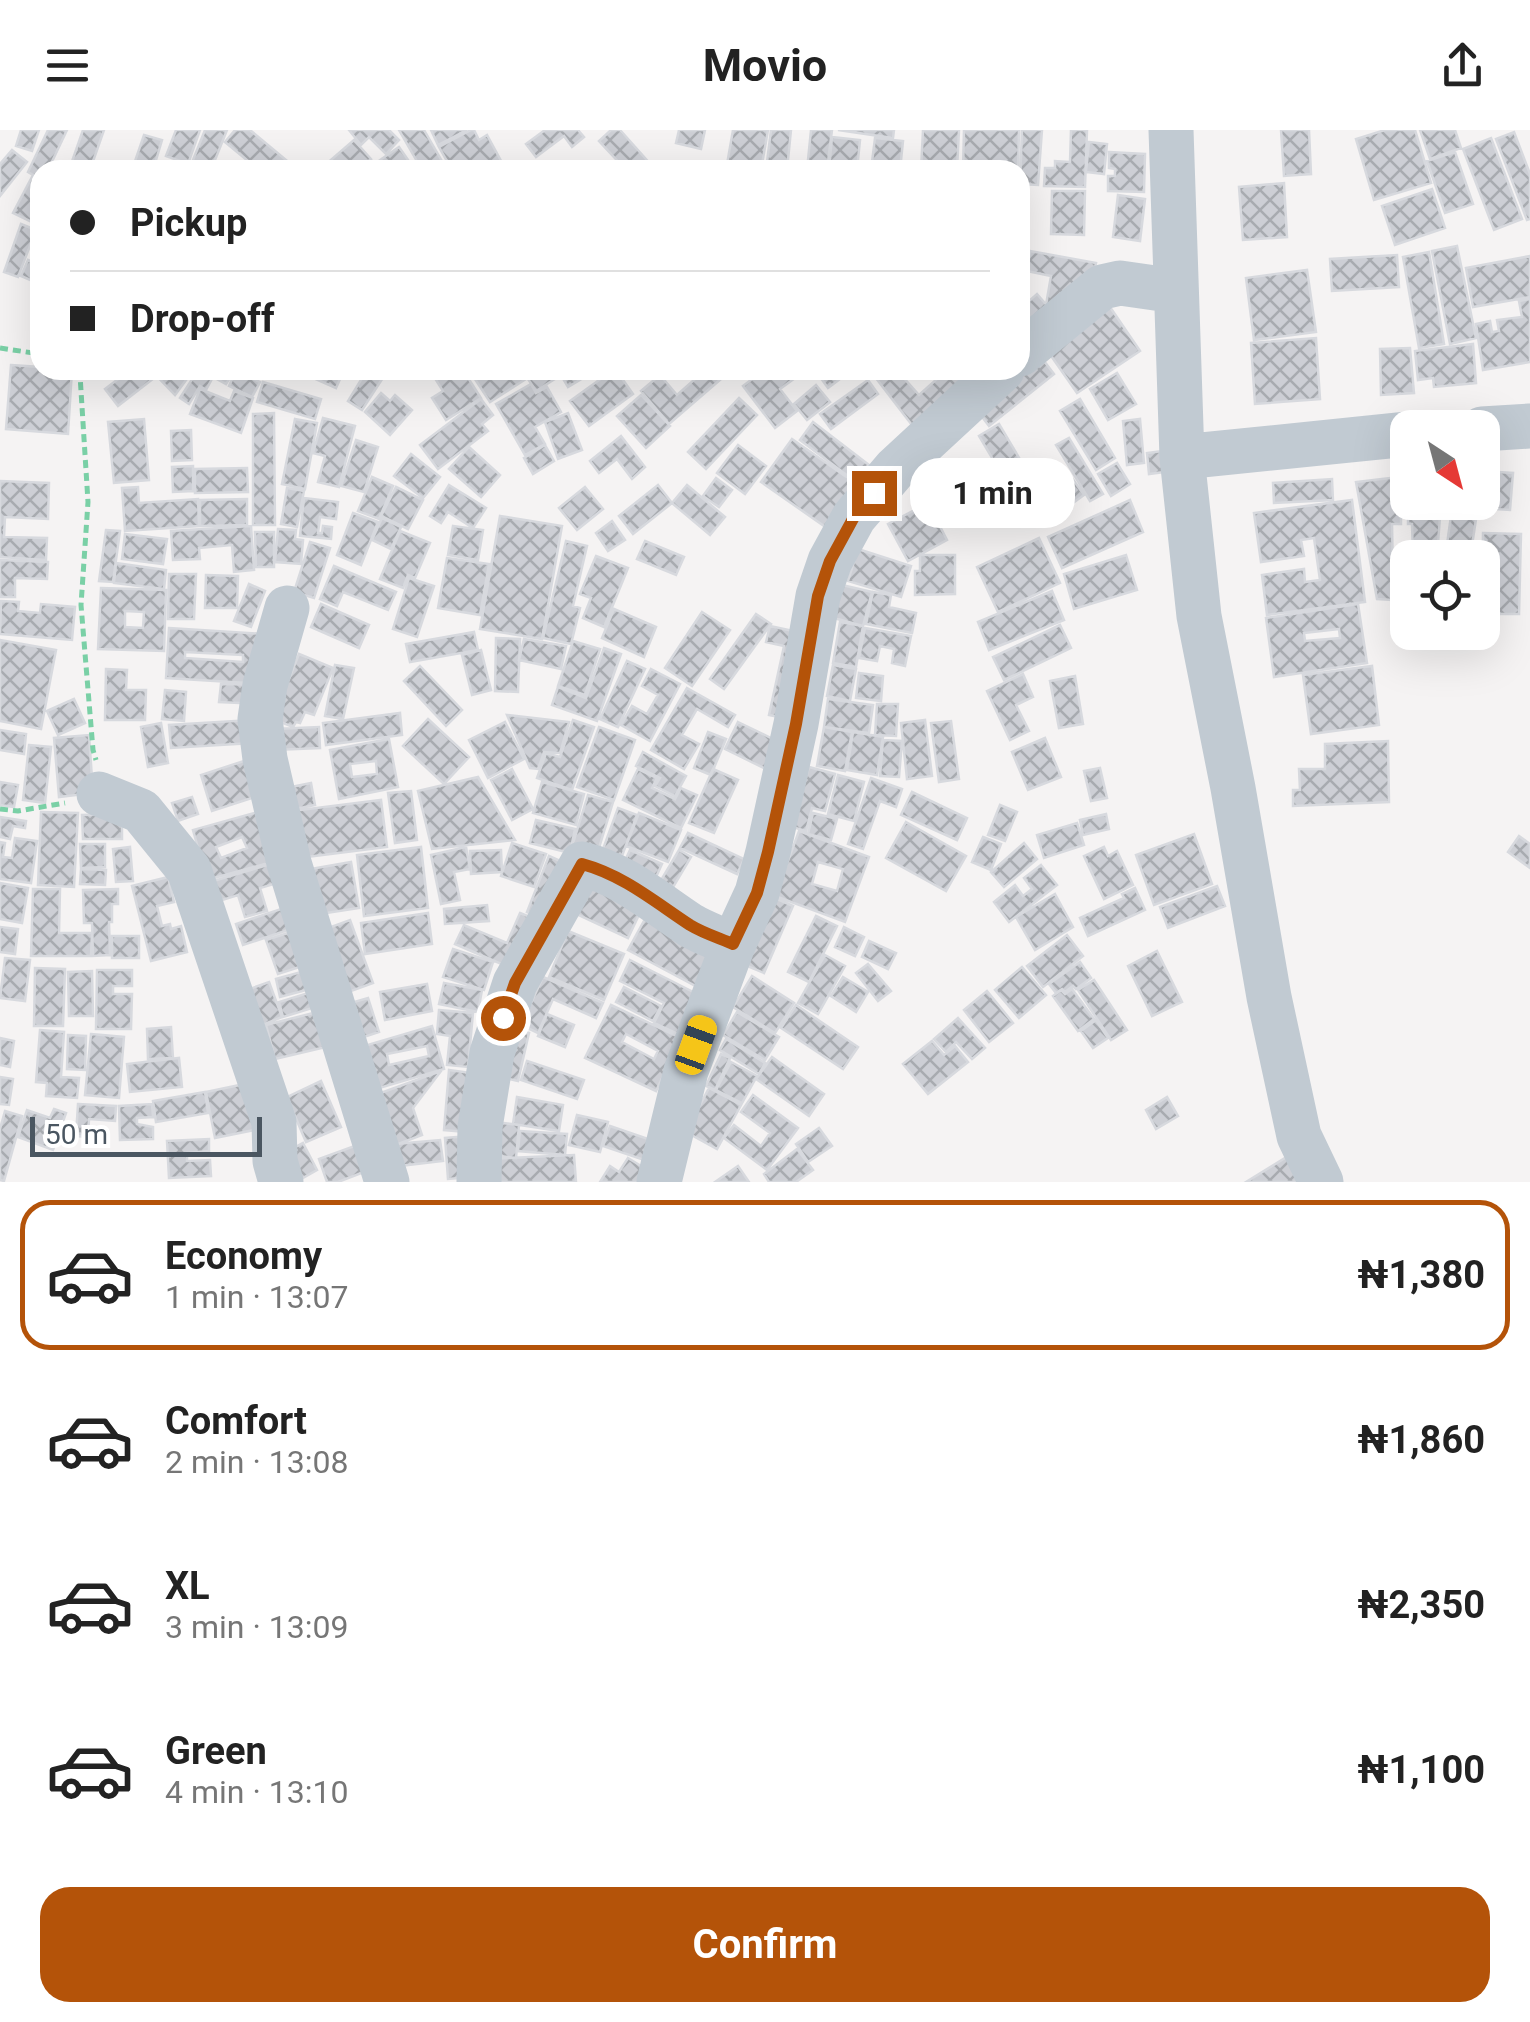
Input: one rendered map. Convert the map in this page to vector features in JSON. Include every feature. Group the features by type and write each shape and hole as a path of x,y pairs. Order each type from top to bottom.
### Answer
{"street":[{"path":"1171,130 1182,456 1200,616 1269,997 1299,1136 1321,1182"},
{"path":"1030,346 1102,288 1120,283 1176,291"},
{"path":"660,1182 686,1071 733,944 757,893 796,724 818,596 830,561 854,517 895,468 991,380"},
{"path":"1500,428 1530,426"},
{"path":"1182,456 1390,436"},
{"path":"287,608 265,685 260,719 264,760 289,864 387,1182"},
{"path":"99,794 141,811 190,870 274,1122 275,1161 281,1182"},
{"path":"479,1182 480,1128 492,1052 515,983 582,864 602,869 694,927 733,944"}],"path":[{"path":"0,348 30,352"},
{"path":"0,809 18,811 87,801 99,794 101,778 93,750 81,605 88,502 80,380"}],"building":[{"path":"21,130 39,130 32,151 16,146"},
{"path":"48,130 67,130 53,160 34,160"},
{"path":"83,130 104,130 94,160 72,160"},
{"path":"176,130 200,130 189,160 166,156"},
{"path":"205,130 227,130 215,160 193,160"},
{"path":"235,130 250,130 286,160 247,160 225,142"},
{"path":"349,130 389,130 399,140 386,154 369,137 361,145"},
{"path":"399,130 424,130 441,160 416,160"},
{"path":"431,130 467,130 438,145"},
{"path":"474,130 479,140 487,135 501,160 446,160 439,147"},
{"path":"545,130 578,130 584,137 572,147 564,136 536,157 526,144"},
{"path":"611,130 620,130 647,160 617,160 599,141"},
{"path":"679,130 705,130 701,149 676,143"},
{"path":"733,130 768,130 763,160 728,160"},
{"path":"771,130 791,130 788,160 767,160"},
{"path":"811,130 832,130 828,160 808,160"},
{"path":"838,130 894,130 893,138"},
{"path":"923,130 959,130 958,160 922,160"},
{"path":"964,130 1019,130 1018,160 963,160"},
{"path":"1022,130 1042,130 1038,185 1030,185 1030,160 1021,160"},
{"path":"1071,130 1087,130 1085,187 1044,186 1045,168 1055,168 1055,161 1070,162"},
{"path":"1281,130 1309,130 1311,174 1284,176"},
{"path":"1385,130 1415,130 1431,183 1374,200 1356,139"},
{"path":"1420,130 1455,130 1461,148 1430,159"},
{"path":"1514,132 1530,174 1527,220 1496,139"},
{"path":"144,135 162,140 156,160 135,160"},
{"path":"832,137 860,140 858,160 830,160"},
{"path":"875,138 903,141 901,160 872,160"},
{"path":"1491,138 1522,219 1494,230 1463,149"},
{"path":"354,140 371,159 370,160 331,160"},
{"path":"1089,142 1107,144 1104,174 1086,172"},
{"path":"399,147 408,160 380,160"},
{"path":"12,150 27,162 0,196 0,164"},
{"path":"1109,152 1145,154 1144,192 1108,191 1108,176 1115,176 1115,169 1109,168"},
{"path":"1455,152 1473,204 1445,213 1427,161"},
{"path":"30,181 30,221 13,213"},
{"path":"1284,183 1287,237 1243,240 1239,187"},
{"path":"1432,189 1445,228 1395,245 1382,206"},
{"path":"1052,191 1085,191 1084,235 1051,234"},
{"path":"1118,195 1145,199 1140,241 1113,237"},
{"path":"21,224 30,228 30,246 18,277 4,272"},
{"path":"1457,246 1476,338 1450,344 1432,251"},
{"path":"1030,251 1096,263 1090,293 1046,305 1051,276 1030,272"},
{"path":"1429,252 1444,344 1419,348 1403,257"},
{"path":"1397,255 1399,287 1332,291 1330,259"},
{"path":"1530,256 1530,297 1473,307 1466,268"},
{"path":"28,260 30,261 30,280 21,276"},
{"path":"1307,270 1316,332 1254,340 1246,278"},
{"path":"1037,294 1057,317 1030,340 1030,300"},
{"path":"1530,299 1530,362 1483,370 1476,324 1490,321 1492,332 1499,331 1497,320 1522,317 1519,301"},
{"path":"1110,307 1140,351 1077,393 1047,350"},
{"path":"1316,338 1320,399 1255,404 1251,343"},
{"path":"1473,344 1476,383 1434,387 1433,378 1418,380 1415,351"},
{"path":"1410,348 1414,393 1381,395 1380,349"},
{"path":"1041,357 1054,374 989,426 976,409 1012,380 1030,380 1030,366"},
{"path":"11,365 30,366 30,380 71,380 68,434 6,429"},
{"path":"1117,373 1136,404 1108,420 1090,389"},
{"path":"117,380 151,380 118,406 105,389"},
{"path":"161,380 186,380 175,395"},
{"path":"192,380 211,380 206,390 200,386 189,404 180,398"},
{"path":"232,380 260,382 252,397 229,386"},
{"path":"318,380 340,380 336,388"},
{"path":"361,380 382,380 362,410 348,401"},
{"path":"436,380 469,380 481,398 446,420 432,398 443,391"},
{"path":"476,380 524,380 490,402"},
{"path":"529,380 553,380 536,391"},
{"path":"599,380 623,380 633,394 589,426 570,401"},
{"path":"654,380 664,380 677,395 694,380 720,380 669,424 641,391"},
{"path":"751,380 792,380 780,389 797,411 775,428 743,386"},
{"path":"822,380 839,380 828,388"},
{"path":"868,380 878,394 831,429 820,414"},
{"path":"877,380 906,380 919,395 936,380 974,380 918,433"},
{"path":"263,382 321,399 315,419 257,402"},
{"path":"531,384 536,393 547,387 561,412 535,427 545,444 525,455 496,404"},
{"path":"816,385 830,402 807,420 794,404"},
{"path":"200,389 230,401 234,391 253,398 241,433 190,414"},
{"path":"381,393 390,401 395,395 412,410 390,435 365,412"},
{"path":"641,395 670,426 646,448 617,416"},
{"path":"739,398 757,415 706,469 688,452"},
{"path":"481,399 493,415 482,424 488,431 438,469 420,445"},
{"path":"1080,399 1115,458 1096,470 1060,411"},
{"path":"274,413 275,525 253,525 253,414"},
{"path":"568,413 582,450 558,459 545,422"},
{"path":"323,418 355,426 339,487 318,482 325,456 313,453"},
{"path":"144,419 149,480 114,483 108,422"},
{"path":"295,419 317,423 305,489 282,484"},
{"path":"1140,419 1144,463 1127,465 1123,421"},
{"path":"813,422 869,465 856,482 800,440"},
{"path":"999,424 1040,493 1020,505 979,436"},
{"path":"191,430 192,460 172,461 171,431"},
{"path":"621,436 645,467 632,479 617,459 599,473 590,461"},
{"path":"1069,438 1103,494 1090,501 1056,445"},
{"path":"792,439 865,490 834,533 761,482"},
{"path":"356,440 378,447 364,492 341,486"},
{"path":"545,445 554,461 533,474 524,458"},
{"path":"738,445 766,466 745,494 717,473"},
{"path":"469,447 500,475 481,497 449,469"},
{"path":"1178,449 1180,470 1149,474 1147,453"},
{"path":"411,454 440,477 423,498 394,476"},
{"path":"1117,463 1130,484 1111,496 1098,474"},
{"path":"193,466 193,491 173,492 172,467"},
{"path":"247,468 248,492 195,493 195,469"},
{"path":"1500,472 1513,473 1510,510 1500,509"},
{"path":"372,477 393,486 379,519 358,511"},
{"path":"716,478 732,490 719,507 703,496"},
{"path":"1072,478 1084,495 1044,524 1032,506"},
{"path":"1390,478 1390,520 1401,520 1401,524 1392,524 1390,600 1377,599 1356,482"},
{"path":"1332,479 1333,500 1274,503 1273,483"},
{"path":"0,481 49,483 48,519 5,517 4,537 47,538 46,560 0,557"},
{"path":"449,485 486,508 473,528 448,512 441,523 430,516"},
{"path":"658,485 672,503 633,534 619,516"},
{"path":"687,485 725,517 710,535 672,503"},
{"path":"138,487 139,503 198,499 199,526 125,531 122,488"},
{"path":"396,487 423,500 408,529 381,516"},
{"path":"585,487 603,509 577,530 559,508"},
{"path":"287,488 304,491 297,527 281,524"},
{"path":"304,498 338,502 336,519 320,517 318,533 322,533 323,526 332,527 331,539 300,536"},
{"path":"247,499 247,525 200,526 200,500"},
{"path":"1130,500 1143,532 1062,568 1048,537"},
{"path":"1352,500 1365,602 1267,615 1262,575 1304,569 1305,582 1320,580 1314,538 1301,540 1304,556 1261,562 1254,513"},
{"path":"928,503 947,540 908,561 888,524"},
{"path":"353,513 378,522 361,565 337,555"},
{"path":"500,516 562,526 542,639 480,629"},
{"path":"382,518 401,527 391,549 372,540"},
{"path":"1408,520 1440,520 1438,540 1412,540 1412,524"},
{"path":"1450,520 1476,520 1473,540 1448,540"},
{"path":"612,521 625,540 608,551 596,533"},
{"path":"251,526 254,570 234,572 232,545 199,548 200,559 173,560 171,531"},
{"path":"453,526 483,530 478,560 448,555"},
{"path":"278,529 296,530 295,539 303,540 301,564 275,562"},
{"path":"106,530 120,531 113,582 99,581"},
{"path":"400,531 430,543 415,578 408,575 403,588 380,579"},
{"path":"255,532 274,532 274,567 256,567"},
{"path":"1483,533 1521,534 1519,614 1500,614 1500,540 1483,540"},
{"path":"125,534 167,539 163,564 122,559"},
{"path":"1039,538 1060,583 998,612 977,567"},
{"path":"566,541 587,546 573,606 580,608 571,644 543,638"},
{"path":"645,541 684,557 676,575 637,559"},
{"path":"310,542 330,548 314,598 294,592"},
{"path":"858,549 911,566 901,597 848,581"},
{"path":"920,555 955,555 955,594 915,595"},
{"path":"1126,555 1137,590 1074,609 1064,574"},
{"path":"596,556 628,568 604,627 583,618 591,598 580,594"},
{"path":"447,558 489,564 480,615 438,608"},
{"path":"0,560 48,562 47,579 15,578 15,597 0,597"},
{"path":"116,563 166,570 164,589 114,583"},
{"path":"334,566 396,592 388,610 343,592 337,606 320,599"},
{"path":"169,574 196,574 194,619 168,619"},
{"path":"206,575 238,576 237,608 205,608"},
{"path":"409,578 434,586 417,637 393,629"},
{"path":"249,584 265,591 251,627 234,621"},
{"path":"842,585 872,592 863,626 834,618"},
{"path":"101,588 166,590 164,651 98,649","holes":["125,611 144,612 143,628 125,627"]},
{"path":"1052,591 1064,620 989,650 978,622"},
{"path":"873,592 891,595 889,607 916,613 912,633 866,624"},
{"path":"1,601 19,602 18,611 40,613 41,604 75,607 72,640 0,634"},
{"path":"321,604 369,625 359,648 311,627"},
{"path":"1358,604 1367,663 1274,677 1266,618"},
{"path":"614,609 656,627 644,657 602,638"},
{"path":"702,612 730,630 692,686 665,668"},
{"path":"756,614 771,624 724,689 710,679"},
{"path":"840,622 863,626 856,667 833,663"},
{"path":"1060,625 1071,648 1004,680 993,657"},
{"path":"770,626 807,634 789,719 769,715 784,646 766,642"},
{"path":"169,628 266,634 263,684 166,678"},
{"path":"865,628 911,636 905,666 892,663 894,649 880,646 877,661 859,658"},
{"path":"1339,629 1340,638 1305,641 1304,633"},
{"path":"474,632 478,650 410,662 406,644"},
{"path":"496,638 520,639 518,692 495,691"},
{"path":"524,639 566,646 561,669 519,660"},
{"path":"0,640 56,650 41,729 0,721"},
{"path":"573,641 600,649 585,695 558,686"},
{"path":"604,648 621,654 597,721 552,705 558,687 586,698"},
{"path":"481,650 491,690 472,695 462,655"},
{"path":"185,652 243,655 243,662 185,658"},
{"path":"299,654 333,668 314,715 305,712 293,727 273,719"},
{"path":"627,661 645,669 618,727 600,719"},
{"path":"335,665 354,668 343,719 325,716"},
{"path":"833,665 856,669 850,701 827,696"},
{"path":"420,666 462,710 446,726 404,681"},
{"path":"1372,666 1379,725 1311,734 1303,675"},
{"path":"106,669 127,670 126,690 146,690 145,720 105,720"},
{"path":"651,669 680,684 650,741 621,725 632,706 647,714 658,695 642,686"},
{"path":"859,673 883,676 881,701 856,698"},
{"path":"1023,674 1033,697 1016,705 1029,731 1010,740 987,691"},
{"path":"1075,676 1083,724 1059,728 1050,681"},
{"path":"221,684 262,685 261,704 219,702"},
{"path":"687,688 735,715 728,727 697,709 682,735 699,744 684,769 651,750"},
{"path":"165,690 186,692 184,721 162,719"},
{"path":"74,699 85,723 58,735 47,711"},
{"path":"828,699 873,705 869,733 824,727"},
{"path":"877,704 898,704 896,736 875,735"},
{"path":"400,713 402,735 326,745 323,723"},
{"path":"507,715 569,722 560,753 544,752 538,769 530,768"},
{"path":"428,719 469,757 444,784 403,746"},
{"path":"251,720 252,743 171,748 169,725"},
{"path":"573,720 594,727 572,790 537,778 546,753 560,757"},
{"path":"925,720 932,776 907,779 901,723"},
{"path":"951,721 959,779 939,782 931,723"},
{"path":"505,722 524,759 488,778 469,740"},
{"path":"738,722 783,744 770,771 725,749"},
{"path":"161,723 168,763 148,767 141,727"},
{"path":"319,727 320,748 275,750 274,729"},
{"path":"599,727 635,740 614,800 577,787"},
{"path":"824,727 852,732 845,771 817,766"},
{"path":"0,730 26,734 24,754 0,750"},
{"path":"708,732 726,739 711,775 694,768"},
{"path":"853,732 883,737 877,775 847,770"},
{"path":"89,735 93,793 59,797 54,738"},
{"path":"1045,738 1061,777 1028,790 1012,752"},
{"path":"389,739 398,787 339,799 330,750"},
{"path":"883,740 902,741 899,777 880,776"},
{"path":"1388,741 1389,802 1293,806 1293,790 1300,790 1299,769 1325,769 1325,744"},
{"path":"29,745 51,747 45,803 23,800"},
{"path":"643,752 686,776 675,796 655,786 660,778 636,766"},
{"path":"250,759 261,795 212,811 201,775"},
{"path":"376,761 377,774 352,777 350,764"},
{"path":"809,767 835,774 825,811 812,808 806,831 792,827"},
{"path":"1100,768 1107,798 1091,801 1084,771"},
{"path":"512,769 533,809 512,820 491,780"},
{"path":"638,769 657,778 652,788 675,799 681,788 697,795 681,828 623,800"},
{"path":"713,769 738,780 714,833 689,823"},
{"path":"838,775 864,782 854,821 828,814"},
{"path":"478,777 515,840 432,849 418,791"},
{"path":"871,778 902,789 896,807 880,801 863,849 848,844"},
{"path":"0,782 18,785 14,807 0,805"},
{"path":"542,782 584,794 576,825 533,813"},
{"path":"311,783 315,805 285,811 281,789"},
{"path":"411,791 417,840 395,843 388,793"},
{"path":"912,792 967,818 957,840 901,815"},
{"path":"588,795 613,802 595,861 570,853"},
{"path":"192,797 198,814 178,821 172,803"},
{"path":"381,800 387,847 298,858 292,811"},
{"path":"1000,805 1017,812 1005,841 988,835"},
{"path":"618,808 637,815 618,867 599,860"},
{"path":"265,810 279,860 207,880 193,830","holes":["242,837 247,848 221,858 216,847"]},
{"path":"41,812 78,813 74,887 38,885"},
{"path":"639,813 681,830 668,862 626,846"},
{"path":"813,813 837,819 831,840 808,834"},
{"path":"122,814 122,839 83,839 82,815"},
{"path":"1106,814 1109,829 1083,835 1080,820"},
{"path":"0,817 26,821 25,828 13,826 10,839 0,837"},
{"path":"536,820 575,829 570,853 530,843"},
{"path":"906,822 966,856 946,891 886,858"},
{"path":"1077,823 1084,845 1044,858 1037,835"},
{"path":"799,831 869,857 845,922 775,896"},
{"path":"688,833 744,859 737,874 680,848"},
{"path":"1194,834 1212,884 1154,905 1136,855"},
{"path":"1519,836 1530,844 1530,868 1508,852"},
{"path":"983,837 1001,844 991,870 972,862"},
{"path":"15,838 37,841 31,883 0,879 0,842 5,843 3,857 12,858"},
{"path":"512,843 546,854 534,887 501,876"},
{"path":"1024,843 1037,859 1004,887 991,872"},
{"path":"80,844 105,844 105,867 81,868"},
{"path":"130,847 133,881 116,882 113,849"},
{"path":"421,847 428,908 364,916 357,855"},
{"path":"466,847 470,869 454,872 460,900 441,904 431,855"},
{"path":"1104,847 1108,856 1117,851 1133,885 1104,899 1084,856"},
{"path":"501,850 502,872 471,874 470,851"},
{"path":"630,850 662,864 651,888 619,874"},
{"path":"679,850 691,857 672,889 651,897"},
{"path":"549,856 567,864 544,919 527,912"},
{"path":"278,862 284,881 260,888 267,911 245,917 238,895 216,902 210,882"},
{"path":"351,862 359,908 313,915 305,870"},
{"path":"818,862 843,869 837,891 812,884"},
{"path":"1041,865 1057,885 1009,922 994,902 1015,885 1023,896 1032,889 1024,878"},
{"path":"81,869 106,870 105,885 80,884"},
{"path":"168,877 174,902 157,906 162,926 181,926 187,952 151,961 132,886"},
{"path":"592,877 645,902 628,938 574,913"},
{"path":"0,883 28,888 22,923 0,919"},
{"path":"1217,886 1225,906 1168,928 1160,907"},
{"path":"1135,888 1145,910 1088,936 1080,918 1124,898 1122,894"},
{"path":"33,889 60,889 59,933 92,933 91,956 31,956"},
{"path":"118,889 118,904 112,904 109,922 110,955 93,956 92,923 84,923 83,890"},
{"path":"1055,894 1073,927 1035,950 1016,917"},
{"path":"775,898 793,906 764,973 745,965"},
{"path":"487,905 489,921 445,924 444,909"},
{"path":"287,907 294,928 243,945 236,924"},
{"path":"650,910 727,952 705,991 628,950"},
{"path":"428,913 432,944 365,954 361,923"},
{"path":"520,913 540,921 518,971 455,944 464,925 507,943"},
{"path":"816,916 837,926 809,982 788,972"},
{"path":"350,920 373,983 343,994 320,931"},
{"path":"0,927 18,929 15,954 0,952"},
{"path":"844,927 864,937 855,956 835,947"},
{"path":"297,930 309,964 278,974 266,940"},
{"path":"568,931 624,954 604,1000 549,977"},
{"path":"1067,935 1083,956 1043,987 1027,966"},
{"path":"112,936 139,936 139,958 112,958"},
{"path":"869,941 896,953 888,969 862,957"},
{"path":"453,949 493,962 484,990 443,977"},
{"path":"1157,951 1182,1002 1152,1016 1128,966"},
{"path":"825,955 845,966 818,1014 798,1003"},
{"path":"5,958 30,960 25,1001 0,998"},
{"path":"630,960 703,997 682,1036 654,1023 664,1003 620,981"},
{"path":"1080,962 1091,978 1076,989 1073,986 1056,993 1049,984"},
{"path":"868,964 891,991 878,1001 856,973"},
{"path":"1022,967 1046,995 1019,1018 995,990"},
{"path":"35,968 65,969 63,1026 34,1026"},
{"path":"312,969 317,987 280,997 276,979"},
{"path":"97,970 132,970 132,986 113,986 113,994 132,994 131,1029 96,1029"},
{"path":"92,971 93,1016 69,1016 68,972"},
{"path":"752,976 794,1003 775,1033 733,1007"},
{"path":"543,977 603,1003 596,1018 553,999 538,1033 521,1025"},
{"path":"843,977 868,992 856,1012 831,996"},
{"path":"1094,980 1127,1030 1111,1040 1078,990"},
{"path":"269,982 282,1017 260,1026 247,990"},
{"path":"444,983 482,990 478,1012 439,1004"},
{"path":"427,984 432,1011 385,1020 380,992"},
{"path":"624,987 661,1006 653,1021 616,1002"},
{"path":"1072,989 1094,1019 1078,1031 1053,996"},
{"path":"318,990 322,1005 283,1017 279,1002"},
{"path":"987,991 1013,1023 989,1042 964,1010"},
{"path":"368,998 379,1032 358,1039 347,1004"},
{"path":"611,1005 681,1038 656,1091 585,1058","holes":["626,1034 658,1051 654,1059 622,1042"]},
{"path":"796,1005 858,1047 843,1069 781,1028"},
{"path":"325,1010 334,1045 275,1059 266,1025"},
{"path":"439,1010 473,1013 468,1067 447,1065 450,1036 437,1034"},
{"path":"737,1012 779,1037 765,1060 723,1035"},
{"path":"547,1014 574,1025 565,1047 538,1036"},
{"path":"958,1018 985,1048 972,1059 956,1042 946,1052 934,1039"},
{"path":"1096,1020 1108,1038 1093,1048 1081,1031"},
{"path":"432,1026 444,1069 376,1089 364,1046"},
{"path":"171,1027 173,1058 148,1059 147,1029"},
{"path":"511,1029 529,1033 518,1081 500,1077"},
{"path":"40,1030 64,1032 61,1077 79,1078 77,1098 46,1096 47,1083 36,1082"},
{"path":"91,1034 124,1037 119,1098 85,1095"},
{"path":"68,1035 86,1036 85,1070 67,1069"},
{"path":"0,1038 14,1041 10,1067 0,1065"},
{"path":"726,1039 765,1063 759,1074 720,1050"},
{"path":"932,1041 944,1055 955,1046 968,1062 928,1094 903,1064"},
{"path":"427,1046 429,1056 389,1065 387,1054"},
{"path":"721,1054 730,1058 715,1090 706,1086"},
{"path":"772,1057 824,1094 809,1116 756,1079"},
{"path":"179,1058 182,1087 130,1092 127,1064"},
{"path":"527,1061 584,1080 577,1099 521,1080"},
{"path":"731,1062 757,1076 742,1103 716,1090"},
{"path":"449,1070 471,1073 465,1132 444,1130"},
{"path":"441,1071 413,1108 422,1135 393,1146 375,1095"},
{"path":"0,1077 13,1079 9,1105 0,1104"},
{"path":"321,1081 341,1127 306,1142 287,1097"},
{"path":"254,1082 264,1128 215,1138 206,1092"},
{"path":"709,1088 741,1105 717,1149 686,1132"},
{"path":"205,1092 208,1113 156,1122 153,1101"},
{"path":"753,1095 798,1128 767,1170 724,1138 734,1125 761,1146 770,1133 741,1112"},
{"path":"517,1097 563,1105 559,1131 513,1124"},
{"path":"1167,1097 1178,1116 1156,1129 1146,1110"},
{"path":"78,1104 116,1106 115,1121 89,1119 88,1137 76,1136"},
{"path":"152,1104 153,1117 137,1118 137,1124 153,1127 153,1139 120,1140 119,1106"},
{"path":"54,1109 66,1113 53,1150 18,1137 27,1110 50,1118"},
{"path":"5,1111 22,1116 4,1181 0,1180 0,1129"},
{"path":"577,1115 608,1122 600,1152 569,1145"},
{"path":"495,1122 519,1125 516,1158 491,1155"},
{"path":"610,1126 654,1141 647,1161 603,1146"},
{"path":"819,1128 832,1146 808,1162 796,1144"},
{"path":"520,1131 567,1134 565,1155 518,1151"},
{"path":"469,1136 472,1177 448,1179 445,1138"},
{"path":"209,1139 209,1151 187,1153 187,1161 210,1160 211,1176 169,1178 167,1141"},
{"path":"440,1140 443,1161 399,1166 396,1144"},
{"path":"368,1141 377,1167 338,1182 327,1182 319,1159"},
{"path":"303,1143 317,1170 301,1179 286,1152"},
{"path":"797,1149 813,1170 796,1182 769,1182 764,1174"},
{"path":"1293,1153 1310,1182 1246,1182"},
{"path":"574,1155 576,1182 489,1182 488,1159"},
{"path":"628,1158 651,1172 644,1182 600,1182 610,1166 619,1172"},
{"path":"738,1166 749,1182 715,1182"}],"route":[{"path":"503,1018 515,983 582,864 602,869 694,927 733,944 757,893 768,852 818,596 830,561 854,517 874,493"}]}
